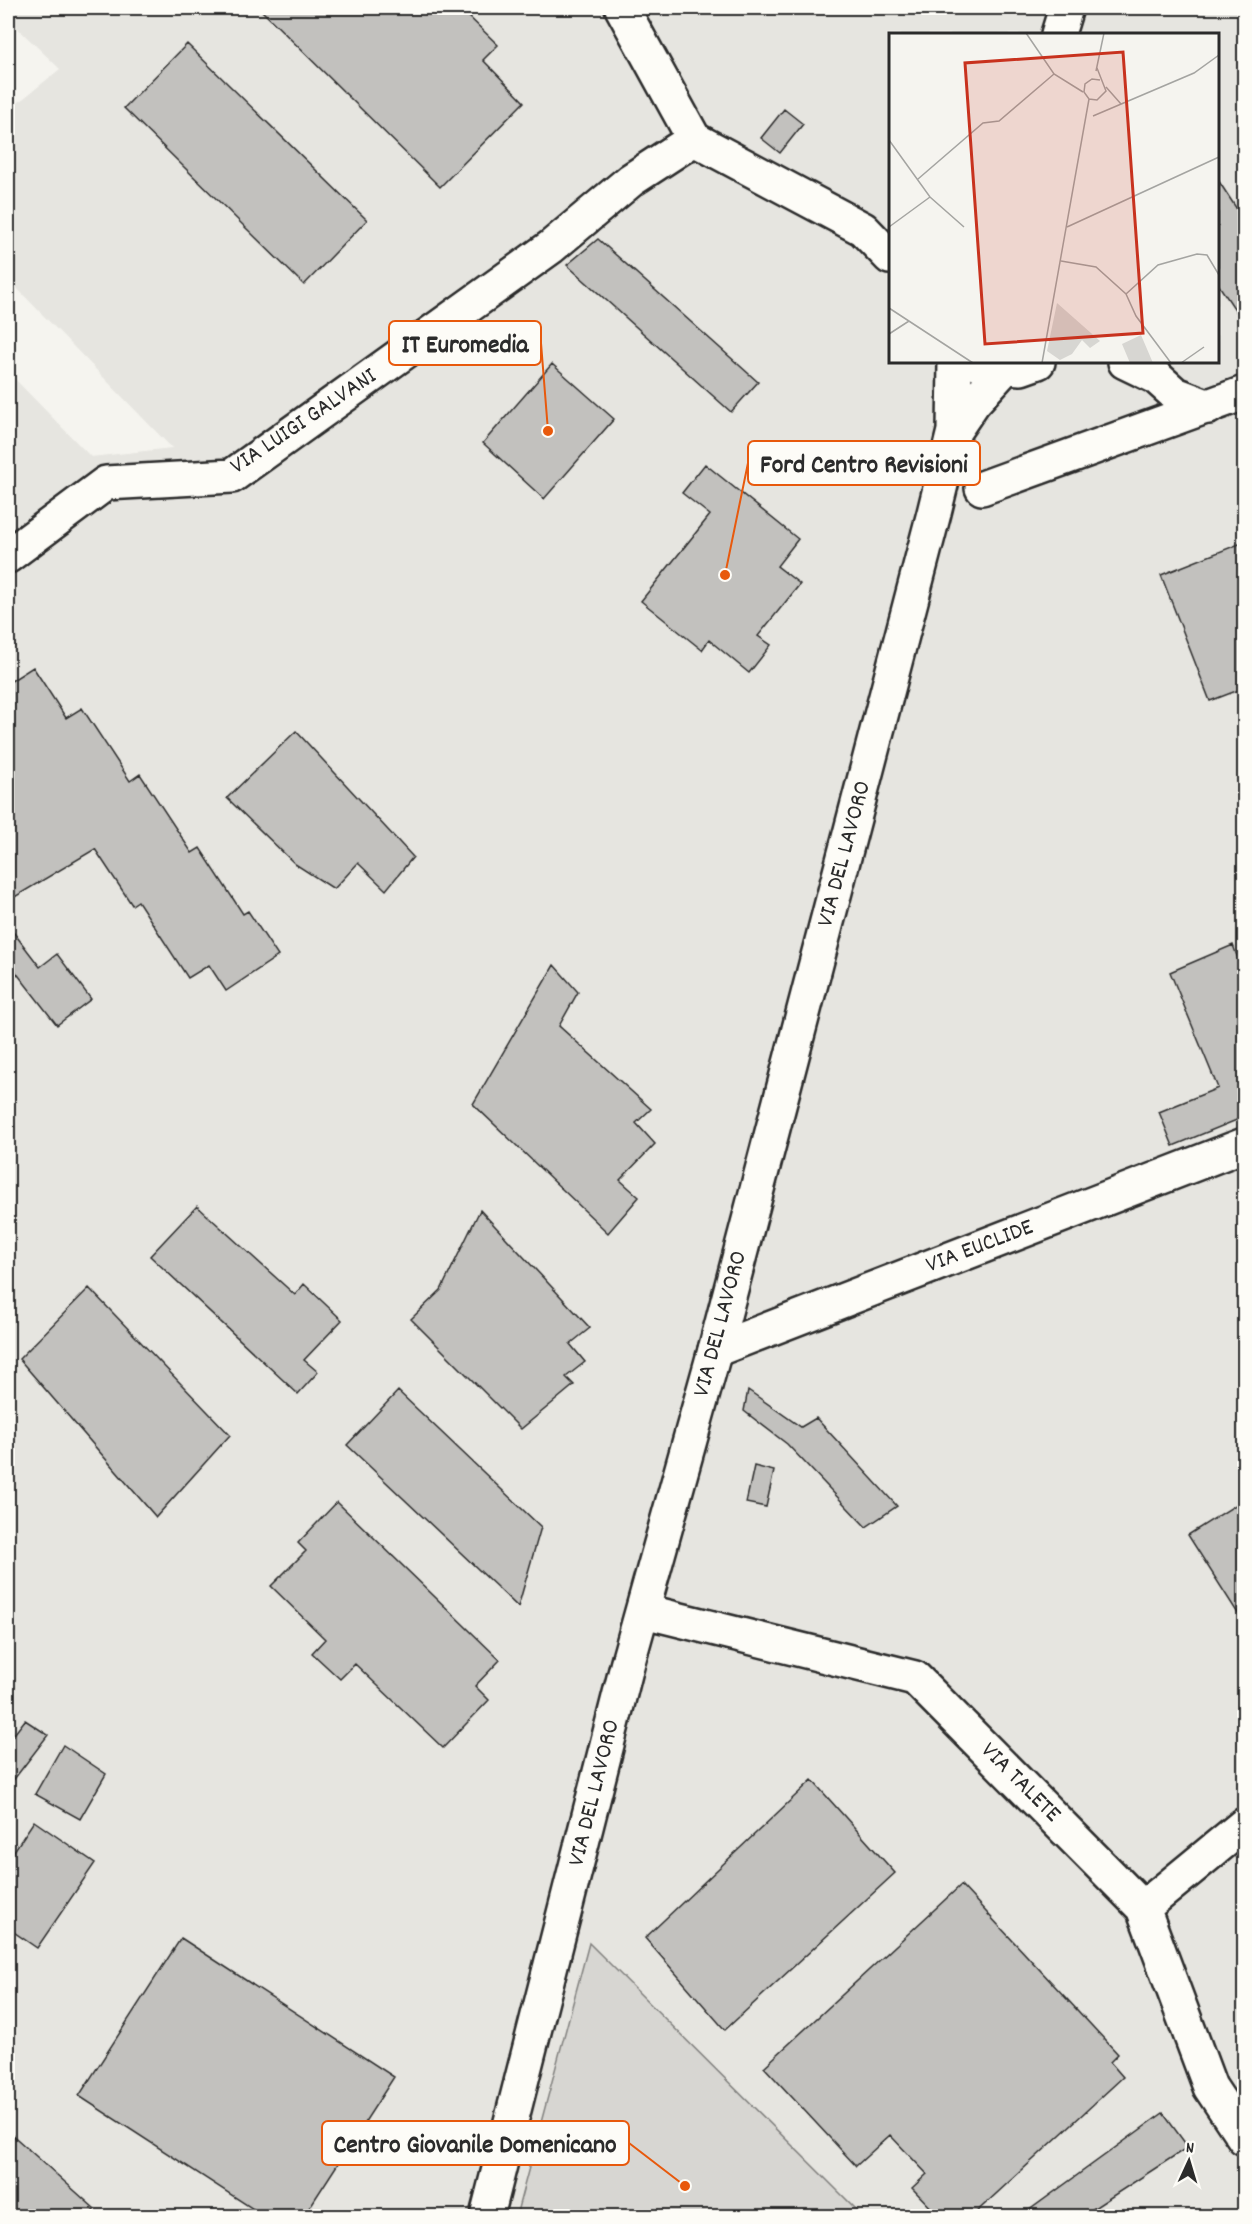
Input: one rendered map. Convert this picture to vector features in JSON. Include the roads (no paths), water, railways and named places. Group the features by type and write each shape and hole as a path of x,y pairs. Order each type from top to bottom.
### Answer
{"street":[{"path":"622,8 694,139 877,230 889,253"},
{"path":"1058,33 1066,8"},
{"name":"VIA LUIGI GALVANI","path":"8,556 106,483 232,476 551,247 631,180 694,139"},
{"path":"954,431 955,363"},
{"path":"954,431 973,403 989,365 1021,368 1035,363"},
{"path":"1127,363 1156,377 1174,394 1209,407"},
{"path":"1165,363 1184,376 1209,407"},
{"path":"982,488 1245,393"},
{"name":"VIA DEL LAVORO","path":"487,2217 625,1674 715,1350 954,431"},
{"name":"VIA EUCLIDE","path":"715,1350 1245,1145"},
{"name":"VIA TALETE","path":"644,1611 915,1678 1143,1908 1210,2087 1245,2138"},
{"path":"1143,1908 1245,1826"}],"place":[{"name":"IT Euromedia","path":"548,431"},
{"name":"Ford Centro Revisioni","path":"725,575"},
{"name":"Centro Giovanile Domenicano","path":"685,2186"}]}
